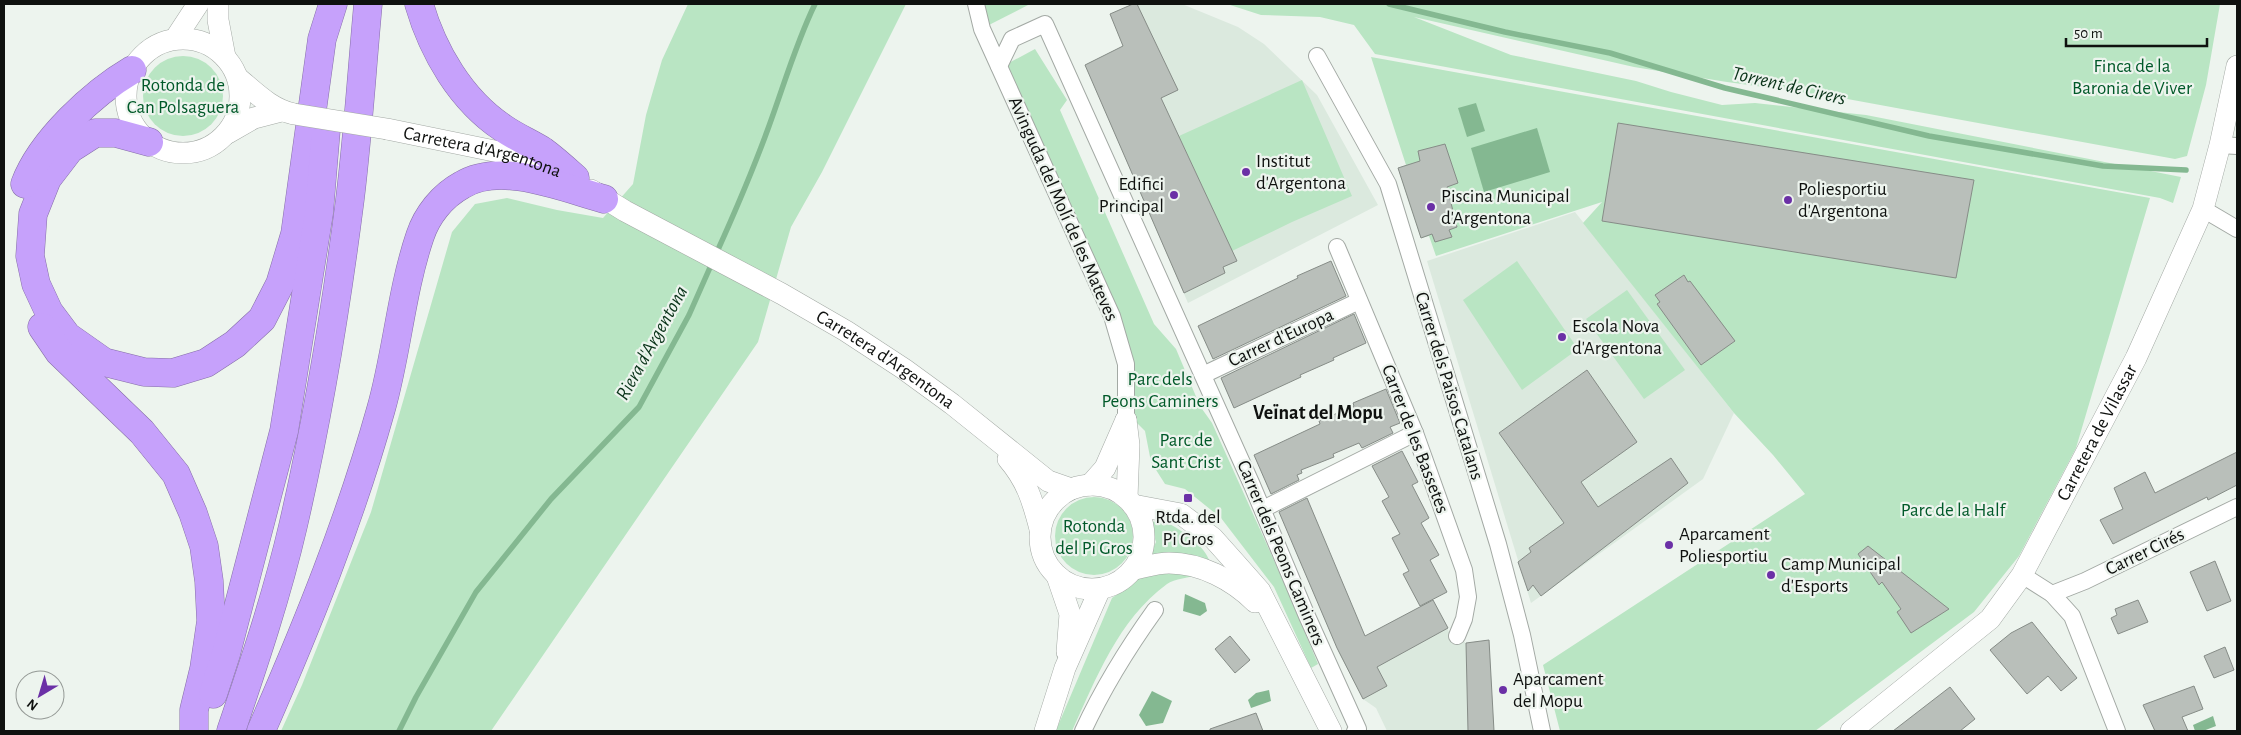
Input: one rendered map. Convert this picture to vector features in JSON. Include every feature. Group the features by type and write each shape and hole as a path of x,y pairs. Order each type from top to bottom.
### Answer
{"highway":[{"path":"149,142 116,133 95,133 70,149 47,179 34,214 30,256 36,284 46,305 67,336 104,362 144,372 173,373 206,363 235,344 262,319 280,284 295,234 322,39 335,4"},
{"path":"201,731 226,654 284,431 319,213 335,4"},
{"path":"231,731 256,658 280,578 315,427 330,342 350,197 368,4"},
{"path":"419,4 428,32 444,62 474,104 502,127 544,152 575,178"},
{"path":"132,70 118,78 85,106 49,143 27,178 16,210 14,255 23,290 38,321 59,352 148,439 176,474 193,512 204,546 209,581 211,621 204,669 194,710 194,731"},
{"path":"261,731 308,621 347,517 381,408 420,236 435,208 461,185 477,177 497,175 545,183 615,205"}],"street":[{"path":"175,40 198,4"},
{"path":"218,4 218,20 225,57"},
{"name":"Avinguda del Molí de les Mateves","path":"976,4 982,29 1112,316 1126,364 1126,420"},
{"name":"Carrer dels Peons Caminers","path":"999,66 1012,39 1044,24 1263,509 1307,616 1358,729 1355,731"},
{"path":"184,39 202,42 211,46 225,57 238,78 262,99 288,112 254,118 228,133 209,148 194,153 171,152 149,142 138,131 127,109 126,94 132,70 140,58 152,48 184,39"},
{"name":"Carrer dels Països Catalans","path":"1317,56 1388,184 1498,544 1522,635 1542,731"},
{"name":"Carretera de Vilassar","path":"1851,731 1990,619 2022,575 2136,358 2204,209 2229,145 2237,66"},
{"path":"228,133 240,107 241,98 238,78"},
{"name":"Carretera d'Argentona","path":"288,112 387,129 514,155 575,178 615,205 782,294 904,369 952,404 985,432"},
{"path":"2204,209 2237,229"},
{"name":"Carrer de les Bassetes","path":"1337,247 1415,432 1464,570 1468,597 1464,619 1457,636"},
{"name":"Carrer d'Europa","path":"1203,375 1359,301"},
{"path":"1040,529 1048,508 1058,497 1080,487 1104,468 1126,420"},
{"path":"1057,576 1077,587 1100,589 1119,582 1134,569 1142,554 1145,538 1142,522 1130,502 1129,444 1126,420"},
{"path":"985,432 1048,481 1080,487 1110,488 1130,502 1181,514 1197,524 1213,538 1260,591 1331,731"},
{"path":"985,432 1021,474 1032,498 1040,529 1042,554 1057,576 1070,614 1065,668"},
{"path":"1263,509 1415,432"},
{"name":"Carrer Cirés","path":"2052,594 2085,581 2237,508"},
{"path":"1134,569 1168,563 1186,565 1216,574 1232,582 1275,622"},
{"path":"2022,575 2052,594 2072,616 2117,731"},
{"path":"1048,729 1065,668 1100,589"},
{"path":"1083,731 1099,696 1129,646 1155,610"}],"shaded area":[{"name":"Institut d'Argentona","path":"1133,4 1182,4 1238,27 1264,44 1317,95 1378,205 1188,303 1085,65 1123,46 1110,14"},
{"path":"1476,103 1485,131 1467,137 1458,108"},
{"path":"1537,128 1550,172 1484,192 1471,148"},
{"name":"Escola Nova d'Argentona","path":"1575,212 1734,413 1703,479 1531,603 1427,261"},
{"path":"1185,594 1205,603 1207,611 1200,616 1183,611"},
{"path":"1433,600 1449,632 1466,643 1489,640 1494,731 1387,731 1376,708 1363,699 1338,651"},
{"path":"1269,690 1271,701 1251,708 1248,700 1256,693"},
{"path":"1152,691 1172,701 1163,723 1146,726 1139,715"},
{"path":"2213,716 2216,726 2203,731 2195,731 2193,725"}],"green space":[{"path":"688,4 906,4 822,172 791,227 758,342 491,731 281,731 302,685 371,512 452,232 475,204 507,198 557,210 603,218 633,184 646,115 662,60"},
{"path":"980,4 1030,4 985,27"},
{"name":"Finca de la Baronia de Viver","path":"1227,4 2220,4 2206,85 2187,156 2175,159 1842,98 1634,67 1414,17 1511,55 1636,81 1722,105 1755,103 1866,115 2181,177 2173,203 2160,198 1375,54 1354,25 1320,17 1261,15"},
{"path":"1035,49 1067,100 1060,110 1154,324 1176,349 1200,406 1212,423 1286,587 1318,664 1311,668 1274,587 1221,518 1185,489 1165,484 1151,462 1145,431 1128,414 1131,362 1005,65"},
{"name":"Rotonda de Can Polsaguera","path":"183,56 198,59 211,68 220,81 223,96 220,111 211,124 198,133 183,136 168,133 155,124 146,111 143,96 146,81 155,68 168,59"},
{"name":"Parc de la Half","path":"1371,57 2150,198 2076,448 2019,556 1974,612 1815,731 1560,731 1543,665 1805,494 1773,455 1734,413 1583,223 1602,202 1436,256 1429,236 1421,238 1398,168 1406,165"},
{"path":"1302,80 1352,196 1232,251 1179,136"},
{"path":"1517,261 1578,349 1522,390 1463,300"},
{"path":"1627,290 1685,370 1644,399 1586,319"},
{"name":"Rotonda del Pi Gros","path":"1094,497 1109,500 1122,508 1130,521 1133,536 1130,551 1122,564 1109,572 1094,575 1079,572 1066,564 1058,551 1055,536 1058,521 1066,508 1079,500"},
{"path":"1165,521 1199,545 1211,565 1147,561 1156,542 1149,522"},
{"path":"1164,569 1200,575 1170,582 1135,615 1110,652 1072,731 1057,731 1112,598 1132,584 1138,576"}],"building":[{"name":"Edifici Principal","path":"1137,4 1178,90 1161,98 1237,261 1223,267 1225,273 1184,293 1085,65 1123,46 1110,14"},
{"name":"Poliesportiu d'Argentona","path":"1618,123 1974,180 1956,278 1602,221"},
{"name":"Piscina Municipal d'Argentona","path":"1445,144 1458,183 1447,187 1457,227 1449,230 1452,237 1435,242 1432,234 1421,238 1398,168 1420,161 1418,151"},
{"path":"1331,261 1346,296 1213,359 1198,326"},
{"path":"1684,275 1735,341 1701,365 1657,304 1660,302 1655,295"},
{"path":"1354,314 1366,343 1300,375 1301,377 1234,408 1221,378"},
{"path":"1587,370 1637,442 1581,482 1598,507 1671,458 1688,483 1541,596 1533,585 1528,591 1518,562 1531,552 1529,548 1564,523 1499,433"},
{"path":"1386,389 1400,423 1390,427 1393,433 1362,448 1359,443 1333,454 1334,457 1301,470 1302,473 1297,475 1299,480 1271,494 1254,455 1320,424 1319,421 1354,406 1353,403"},
{"path":"1402,451 1418,482 1412,485 1429,518 1421,523 1439,555 1430,560 1447,592 1420,606 1403,574 1409,571 1392,538 1400,534 1382,501 1389,497 1372,466"},
{"path":"2237,452 2237,485 2208,500 2207,497 2113,544 2100,520 2123,509 2114,488 2145,472 2155,493"},
{"path":"1307,498 1365,636 1433,600 1448,628 1377,667 1387,686 1363,699 1337,648 1279,512"},
{"path":"1868,546 1949,609 1911,633 1897,612 1901,609 1882,582 1879,585 1858,554"},
{"path":"2215,561 2231,601 2207,611 2190,572"},
{"path":"2138,600 2148,622 2118,634 2111,618 2117,615 2115,609"},
{"path":"2032,622 2077,678 2061,691 2048,676 2027,694 1990,650 2011,633"},
{"path":"1230,636 1250,660 1235,673 1215,649"},
{"path":"1489,640 1494,731 1468,731 1466,643"},
{"path":"2225,647 2234,670 2214,678 2204,656"},
{"path":"2194,686 2203,709 2182,717 2188,731 2155,731 2143,705"},
{"path":"1950,687 1975,719 1960,731 1893,731"},
{"path":"1256,713 1263,731 1210,731 1210,729"}],"waterway":[{"name":"Riera d'Argentona","path":"716,254 757,159 796,49 815,4"},
{"name":"Torrent de Cirers","path":"1389,4 1505,32 1610,53 1725,88 1929,136 2103,166 2186,170"},
{"name":"Riera d'Argentona","path":"399,731 416,697 476,592 551,499 639,407 689,315 712,263"}],"place":[{"name":"Institut d'Argentona","path":"1246,172"},
{"name":"Edifici Principal","path":"1174,195"},
{"name":"Poliesportiu d'Argentona","path":"1788,200"},
{"name":"Piscina Municipal d'Argentona","path":"1431,207"},
{"name":"Escola Nova d'Argentona","path":"1562,337"},
{"name":"Rtda. del Pi Gros","path":"1188,498"},
{"name":"Aparcament Poliesportiu","path":"1669,545"},
{"name":"Camp Municipal d'Esports","path":"1771,575"},
{"name":"Aparcament del Mopu","path":"1503,690"}],"district":[{"name":"Veïnat del Mopu","path":"1318,413"}],"park label":[{"name":"Parc dels Peons Caminers","path":"1160,390"},
{"name":"Parc de Sant Crist","path":"1186,451"}]}
